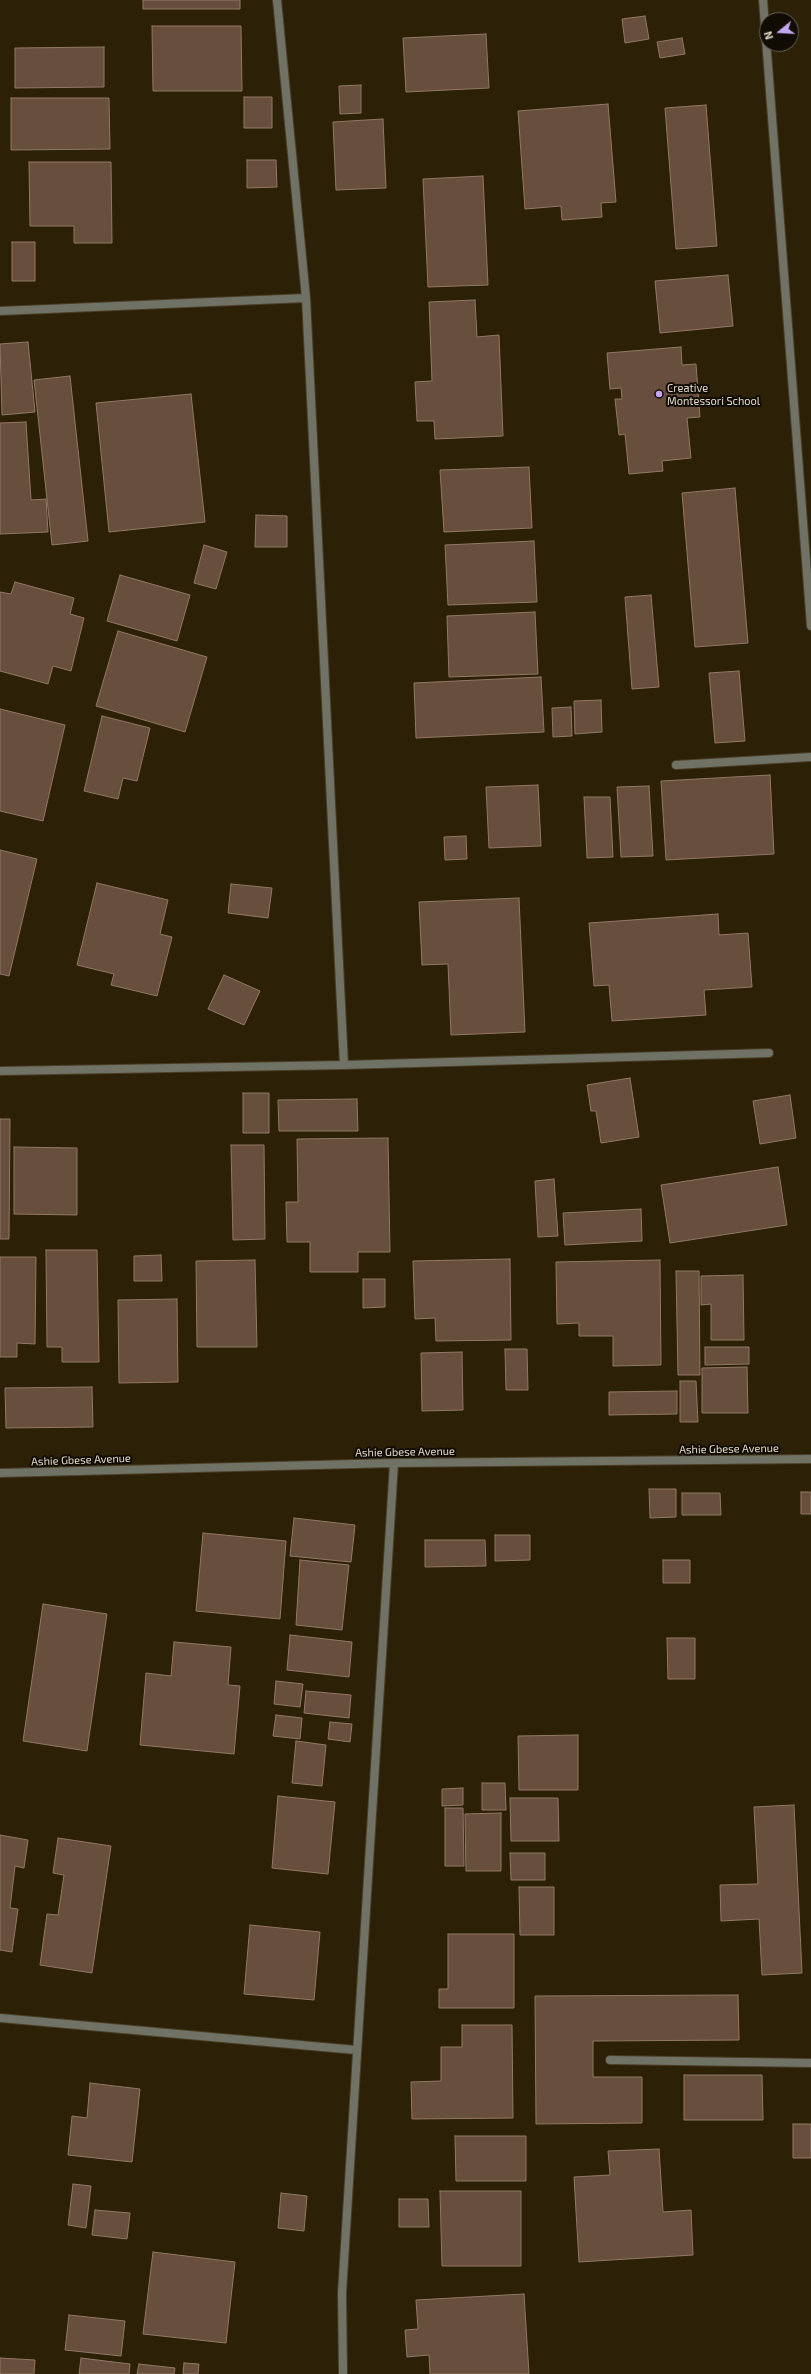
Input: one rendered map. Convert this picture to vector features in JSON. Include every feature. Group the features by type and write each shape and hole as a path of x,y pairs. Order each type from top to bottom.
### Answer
{"street":[{"path":"277,0 306,298 344,1065"},
{"path":"763,0 811,626"},
{"path":"0,311 306,298"},
{"path":"676,765 811,756"},
{"path":"0,1071 344,1065 769,1053"},
{"name":"Ashie Gbese Avenue","path":"0,1473 394,1463 811,1459"},
{"path":"343,2374 342,2293 356,2050 394,1463"},
{"path":"0,2018 356,2050"},
{"path":"610,2060 811,2063"}],"building":[{"path":"143,0 240,0 240,9 143,9"},
{"path":"645,16 649,39 625,43 622,19"},
{"path":"152,26 241,26 242,91 153,91"},
{"path":"486,34 489,88 406,92 403,38"},
{"path":"682,38 685,54 660,58 657,42"},
{"path":"104,47 104,87 15,88 15,48"},
{"path":"361,85 361,113 340,114 339,86"},
{"path":"244,97 272,97 272,128 244,128"},
{"path":"11,98 109,98 110,149 11,150"},
{"path":"608,104 616,202 601,203 602,217 562,220 561,206 525,209 518,111"},
{"path":"706,105 717,246 676,249 665,108"},
{"path":"383,119 386,188 336,190 333,122"},
{"path":"247,160 276,160 277,187 247,188"},
{"path":"29,162 111,162 112,243 74,243 74,226 30,226"},
{"path":"483,176 488,285 428,287 423,179"},
{"path":"12,242 35,242 35,281 12,281"},
{"path":"728,275 733,326 660,333 655,281"},
{"path":"475,300 477,337 499,335 503,436 435,439 434,421 417,421 415,382 432,381 429,302"},
{"path":"28,342 35,412 2,415 0,344"},
{"path":"681,347 682,365 696,364 700,417 687,418 691,458 662,461 663,471 629,474 625,434 619,435 615,399 622,399 621,388 610,389 607,353"},
{"path":"70,376 88,541 52,545 34,380"},
{"path":"191,394 205,522 109,532 96,403"},
{"path":"26,422 31,500 46,499 48,532 0,534 0,423"},
{"path":"529,467 532,528 444,532 440,470"},
{"path":"735,488 748,643 695,647 682,493"},
{"path":"256,515 287,516 287,547 255,547"},
{"path":"534,541 537,602 448,605 445,545"},
{"path":"204,545 227,552 216,589 194,583"},
{"path":"120,575 190,595 177,641 107,621"},
{"path":"15,582 74,598 70,614 84,618 71,671 53,666 48,684 0,671 0,592 11,594"},
{"path":"651,595 659,687 632,689 625,597"},
{"path":"535,612 538,674 449,677 447,616"},
{"path":"118,631 207,657 185,732 96,706"},
{"path":"739,671 745,741 715,743 709,673"},
{"path":"541,677 544,732 416,738 414,683"},
{"path":"601,700 602,732 575,734 574,701"},
{"path":"571,707 572,736 553,737 552,708"},
{"path":"0,709 65,725 43,821 0,811"},
{"path":"102,716 150,728 137,781 123,778 118,799 84,791"},
{"path":"770,775 774,854 666,860 661,781"},
{"path":"538,785 541,846 489,848 486,787"},
{"path":"649,786 653,856 621,857 617,787"},
{"path":"584,797 610,797 613,857 587,858"},
{"path":"466,836 467,859 445,860 444,837"},
{"path":"0,850 37,859 9,976 0,974"},
{"path":"97,883 168,900 160,934 172,937 157,996 111,985 114,974 77,965"},
{"path":"231,884 272,888 268,918 228,913"},
{"path":"519,898 525,1032 451,1035 448,964 422,965 419,902"},
{"path":"718,914 719,935 748,933 752,987 704,990 706,1015 612,1021 609,985 594,986 589,923"},
{"path":"224,975 260,991 244,1025 208,1009"},
{"path":"630,1078 639,1137 601,1143 596,1111 591,1111 587,1085"},
{"path":"243,1093 269,1093 269,1133 243,1133"},
{"path":"790,1095 796,1138 760,1144 753,1101"},
{"path":"357,1099 358,1131 279,1131 278,1100"},
{"path":"0,1119 10,1119 9,1239 0,1239"},
{"path":"388,1138 390,1252 358,1252 358,1272 310,1272 310,1242 287,1242 286,1202 298,1202 297,1139"},
{"path":"231,1145 264,1145 265,1239 233,1240"},
{"path":"14,1147 77,1148 77,1215 14,1214"},
{"path":"778,1167 787,1225 670,1243 661,1185"},
{"path":"554,1179 558,1236 538,1237 535,1181"},
{"path":"641,1209 642,1241 565,1245 563,1213"},
{"path":"46,1250 97,1250 99,1362 62,1362 62,1347 47,1347"},
{"path":"161,1255 162,1281 134,1281 134,1256"},
{"path":"0,1257 36,1257 35,1344 17,1343 17,1357 0,1357"},
{"path":"510,1259 511,1340 436,1341 435,1318 415,1319 413,1261"},
{"path":"255,1260 257,1347 197,1347 196,1261"},
{"path":"660,1260 661,1365 613,1366 613,1336 579,1336 579,1323 557,1324 556,1262"},
{"path":"676,1271 699,1271 700,1375 678,1375"},
{"path":"743,1275 744,1340 711,1340 711,1304 701,1305 701,1276"},
{"path":"363,1279 385,1279 385,1307 363,1308"},
{"path":"177,1299 178,1382 119,1383 118,1300"},
{"path":"705,1347 749,1347 749,1364 705,1365"},
{"path":"505,1349 527,1349 528,1390 506,1390"},
{"path":"462,1352 463,1410 422,1411 421,1353"},
{"path":"747,1367 748,1413 702,1413 702,1368"},
{"path":"680,1381 696,1381 698,1422 680,1422"},
{"path":"92,1387 93,1427 6,1428 5,1388"},
{"path":"677,1391 677,1414 609,1415 609,1392"},
{"path":"649,1489 676,1489 676,1517 650,1518"},
{"path":"801,1492 811,1492 811,1514 801,1514"},
{"path":"682,1493 720,1493 721,1515 682,1515"},
{"path":"294,1518 355,1525 351,1562 290,1556"},
{"path":"203,1533 286,1541 280,1619 196,1611"},
{"path":"495,1535 530,1535 530,1560 495,1561"},
{"path":"425,1540 485,1540 486,1566 425,1567"},
{"path":"300,1560 349,1565 342,1630 296,1625"},
{"path":"663,1560 690,1560 690,1583 663,1583"},
{"path":"43,1604 107,1614 87,1751 23,1741"},
{"path":"290,1635 352,1642 349,1677 287,1670"},
{"path":"667,1638 695,1638 695,1679 668,1679"},
{"path":"174,1642 231,1647 228,1685 240,1686 234,1754 140,1745 146,1673 171,1676"},
{"path":"276,1681 303,1684 300,1707 274,1704"},
{"path":"306,1691 351,1695 349,1718 304,1713"},
{"path":"276,1715 302,1718 300,1739 273,1736"},
{"path":"330,1722 352,1724 350,1742 328,1739"},
{"path":"578,1735 578,1790 519,1790 518,1736"},
{"path":"296,1741 326,1745 322,1786 292,1783"},
{"path":"482,1783 505,1783 506,1810 482,1810"},
{"path":"463,1788 463,1805 442,1806 442,1789"},
{"path":"278,1796 335,1802 328,1874 272,1868"},
{"path":"510,1798 558,1798 559,1841 511,1841"},
{"path":"794,1805 802,1973 762,1975 759,1919 721,1921 720,1885 758,1884 754,1807"},
{"path":"445,1808 463,1808 464,1866 445,1866"},
{"path":"501,1813 501,1871 466,1871 465,1814"},
{"path":"0,1835 28,1840 24,1868 15,1866 10,1908 18,1909 12,1952 0,1950"},
{"path":"58,1838 111,1846 92,1973 40,1965 47,1914 58,1915 64,1875 53,1873"},
{"path":"510,1853 545,1853 545,1880 511,1880"},
{"path":"519,1887 554,1887 554,1935 520,1935"},
{"path":"250,1925 320,1932 314,2000 244,1994"},
{"path":"448,1934 514,1934 514,2008 439,2008 439,1989 448,1989"},
{"path":"738,1995 739,2040 593,2041 593,2077 642,2077 642,2123 536,2124 535,1996"},
{"path":"462,2025 512,2025 513,2118 412,2119 411,2082 441,2081 441,2047 462,2047"},
{"path":"684,2075 762,2075 763,2120 684,2120"},
{"path":"90,2083 140,2089 132,2162 68,2155 72,2116 87,2118"},
{"path":"793,2124 811,2124 811,2158 793,2158"},
{"path":"455,2136 526,2136 526,2181 456,2181"},
{"path":"659,2149 663,2212 691,2210 693,2255 579,2262 574,2177 610,2175 608,2151"},
{"path":"73,2184 91,2186 86,2228 68,2225"},
{"path":"440,2191 521,2191 521,2266 442,2266"},
{"path":"281,2193 307,2196 304,2231 278,2228"},
{"path":"399,2199 428,2199 429,2227 399,2227"},
{"path":"95,2210 130,2213 127,2239 92,2235"},
{"path":"153,2252 235,2262 226,2343 143,2334"},
{"path":"524,2294 529,2374 430,2374 429,2355 407,2357 405,2330 418,2329 416,2300"},
{"path":"69,2315 125,2321 121,2356 65,2350"},
{"path":"0,2358 35,2360 34,2374 0,2374"},
{"path":"81,2358 130,2364 129,2374 79,2374"},
{"path":"184,2363 199,2364 198,2374 183,2374"},
{"path":"139,2364 175,2368 174,2374 137,2374"}],"place":[{"name":"Creative Montessori School","path":"659,394"}]}
